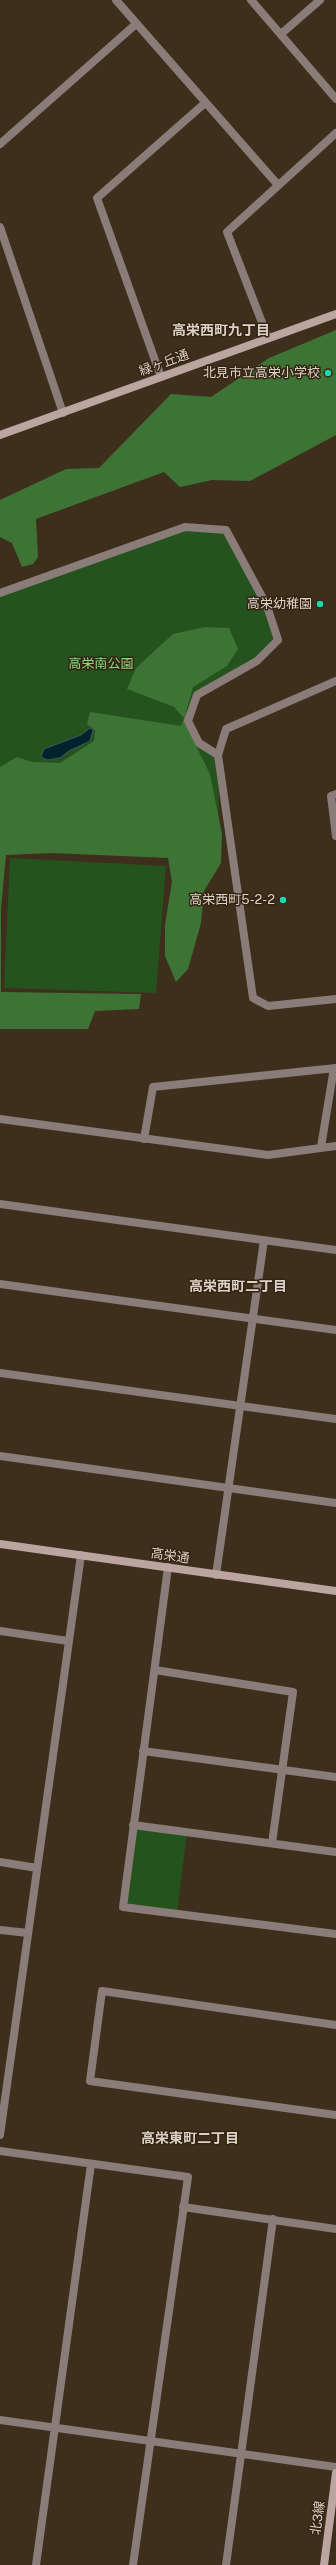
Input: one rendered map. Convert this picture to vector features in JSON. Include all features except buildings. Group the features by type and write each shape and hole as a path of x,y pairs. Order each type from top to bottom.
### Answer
{"street":[{"path":"116,0 205,104 278,185"},
{"path":"251,0 336,99"},
{"path":"281,34 320,0"},
{"path":"0,144 136,24"},
{"path":"161,377 97,198 205,104"},
{"path":"268,338 227,232 336,132"},
{"path":"0,227 63,413"},
{"name":"緑ヶ丘通","path":"0,435 336,314"},
{"path":"0,593 185,527 226,530 267,606 278,640 257,661 197,696 188,721 199,742 218,754"},
{"path":"336,681 226,729 218,754 253,998 268,1006 336,999"},
{"path":"336,794 331,796 336,836"},
{"path":"144,1139 152,1087 335,1068 322,1147"},
{"path":"0,1119 268,1155 336,1146"},
{"path":"0,1204 336,1250"},
{"path":"216,1574 230,1489 264,1240"},
{"path":"0,1284 336,1330"},
{"path":"0,1373 336,1419"},
{"path":"0,1456 336,1503"},
{"name":"高栄通","path":"0,1544 336,1591"},
{"path":"0,2134 68,1640 81,1556"},
{"path":"168,1567 123,1907 336,1934"},
{"path":"0,1632 68,1640"},
{"path":"155,1670 293,1692 272,1843"},
{"path":"144,1752 336,1777"},
{"path":"133,1825 336,1852"},
{"path":"0,1862 37,1868"},
{"path":"0,1930 28,1933"},
{"path":"336,2025 102,1991 90,2081 336,2115"},
{"path":"0,2152 188,2177 133,2565"},
{"path":"36,2565 90,2164"},
{"path":"183,2207 336,2229"},
{"path":"226,2565 273,2219"},
{"path":"0,2420 336,2467"},
{"name":"北3線","path":"324,2565 336,2473"}],"green space":[{"path":"336,330 336,435 250,481 212,480 180,487 164,472 36,519 38,557 33,564 22,567 12,543 0,537 0,500 66,469 99,468 171,394 211,397 269,358"},
{"name":"高栄南公園","path":"185,527 226,530 267,606 278,640 257,661 197,695 188,720 199,743 218,755 219,827 0,851 0,593"},
{"path":"205,627 229,628 238,649 227,666 193,687 186,712 196,746 210,774 222,834 221,863 204,891 201,923 188,969 176,982 165,956 165,924 172,882 168,858 51,853 6,855 1,909 1,992 141,994 139,1009 95,1011 88,1029 0,1029 0,767 17,757 32,762 60,763 94,741 95,730 87,724 90,712 181,726 184,718 174,707 127,689 136,668 173,634"},
{"path":"10,858 166,866 156,993 4,988"},
{"path":"133,1825 187,1832 177,1914 123,1907"}],"water":[{"path":"90,728 93,730 90,741 69,751 60,758 47,760 41,757 44,749 81,735"}],"place":[{"name":"北見市立高栄小学校","path":"328,373"},
{"name":"高栄幼稚園","path":"320,604"},
{"name":"高栄西町5-2-2","path":"283,900"}],"district":[{"name":"高栄西町九丁目","path":"221,331"},
{"name":"高栄西町二丁目","path":"238,1287"},
{"name":"高栄東町二丁目","path":"190,2139"}]}
